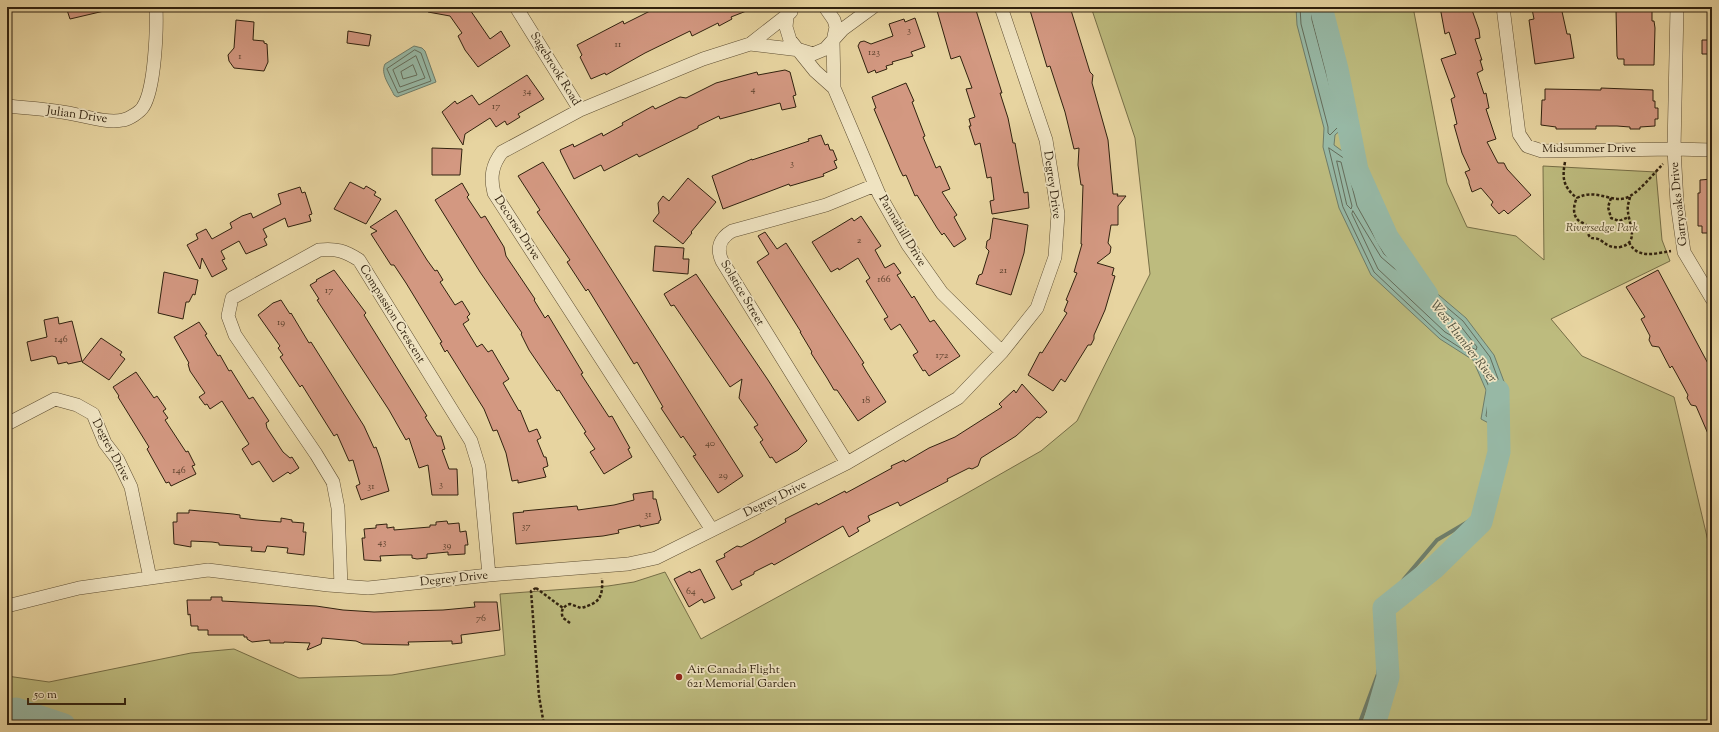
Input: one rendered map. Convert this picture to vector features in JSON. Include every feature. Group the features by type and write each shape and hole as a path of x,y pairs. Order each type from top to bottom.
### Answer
{"street":[{"name":"Julian Drive","path":"7,106 62,112 102,120 122,120 135,114 143,107 152,75 157,30 156,7"},
{"name":"Sagebrook Road","path":"516,7 580,110"},
{"name":"Pannahill Drive","path":"825,7 834,20 836,27 833,41 834,88 875,185 908,245 942,293 1002,352"},
{"name":"Degrey Drive","path":"7,606 78,588 208,570 368,588 489,575 628,564 656,558 847,463 958,398 1002,352 1036,308 1055,257 1058,214 1046,140 1001,7"},
{"name":"Midsummer Drive","path":"1504,7 1519,134 1527,146 1542,151 1674,149 1712,150"},
{"path":"1674,149 1677,7"},
{"path":"800,50 813,54 825,49 847,26 868,8"},
{"name":"Pannahill Drive","path":"791,10 788,34 790,40 800,50 815,71 834,88"},
{"path":"750,44 791,10"},
{"name":"Decorso Drive","path":"712,530 494,193 491,182 492,171 495,161 502,152 580,110 703,59 750,44 800,50"},
{"name":"Garryoaks Drive","path":"1674,149 1677,204 1684,252 1712,299"},
{"name":"Solstice Street","path":"847,463 722,261 719,250 722,238 732,231 826,205 875,185"},
{"name":"Compassion Crescent","path":"341,586 338,508 333,482 316,454 235,335 228,316 232,298 319,250 334,248 347,252 359,260 471,441 479,467 489,575"},
{"name":"Degrey Drive","path":"7,424 55,399 77,405 93,414 106,444 118,460 131,487 150,578"}],"path":[{"path":"1577,198 1574,213 1580,222 1586,225 1586,233 1590,238 1616,247 1629,242 1633,235 1627,210 1630,197 1653,174 1674,149"},
{"path":"1567,150 1563,180 1569,192 1577,198"},
{"path":"1577,198 1590,193 1611,198 1630,197"},
{"path":"1611,198 1608,207 1612,218 1619,221 1629,217"},
{"path":"1629,242 1634,250 1643,254 1650,255 1670,251 1684,252"},
{"path":"563,608 570,604 581,608 585,607 601,597 603,592 601,566"},
{"path":"544,725 539,696 531,591 536,588 563,608"},
{"path":"563,608 563,618 570,623"}],"green space":[{"name":"Riversedge Park","path":"1091,7 1413,7 1447,183 1467,227 1516,236 1544,260 1543,166 1656,172 1662,240 1670,261 1551,319 1582,356 1674,397 1712,558 1712,725 7,725 7,676 49,682 191,653 234,649 299,678 392,675 505,655 500,594 608,586 634,582 665,572 701,639 1041,451 1077,421 1150,274 1135,138"}],"water":[{"path":"1296,7 1315,7 1316,19 1344,127 1335,135 1334,145 1349,156 1361,204 1387,251 1466,318 1494,355 1506,387 1502,418 1494,426 1481,419 1486,390 1473,360 1440,339 1371,275 1339,208 1323,147 1324,128 1297,25"},
{"path":"414,46 422,48 425,51 436,82 397,97 394,95 385,76 385,64"}],"building":[{"path":"66,7 103,7 104,11 70,19"},
{"path":"428,7 468,7 490,39 501,31 510,46 478,67 465,50 458,36 462,33 450,16 428,12"},
{"path":"658,7 754,8 731,17 732,19 719,26 718,23 692,36 690,31 645,53 606,75 605,73 591,79 580,57 582,55 577,45 623,21 624,24"},
{"path":"936,7 975,7 1002,93 1000,93 1008,118 1013,143 1015,143 1024,193 1028,192 1029,208 992,214 990,201 994,200 991,177 987,178 980,143 975,145 969,126 971,126 969,119 975,117 966,89 972,88 960,56 951,59"},
{"path":"1029,7 1070,7 1090,72 1093,75 1092,83 1108,140 1113,194 1118,194 1117,196 1126,196 1118,206 1118,225 1111,225 1108,243 1111,247 1110,253 1097,263 1114,268 1112,275 1115,276 1105,310 1091,345 1088,345 1065,382 1061,379 1053,391 1028,375 1040,352 1042,353 1067,313 1064,311 1068,301 1066,300 1077,273 1074,272 1082,244 1083,185 1081,185 1078,165 1079,148 1074,149 1065,112 1050,66 1047,67"},
{"path":"1440,7 1471,7 1479,30 1480,38 1475,39 1482,60 1480,60 1483,70 1477,73 1484,94 1486,93 1489,108 1486,109 1496,139 1487,142 1498,163 1504,163 1507,169 1531,195 1508,214 1504,210 1499,214 1491,205 1493,202 1481,188 1472,192 1465,172 1470,170 1462,153 1454,125 1457,124 1451,99 1455,97 1441,59 1456,54 1449,32 1445,34"},
{"path":"1561,7 1567,34 1570,34 1574,58 1535,64 1529,20 1534,19 1532,9"},
{"path":"1652,9 1652,21 1654,21 1655,28 1654,65 1624,65 1624,59 1618,59 1617,56 1616,10"},
{"path":"915,18 925,47 911,52 913,56 892,62 893,64 886,66 887,69 876,73 875,70 868,73 858,46 860,42 864,41 871,44 893,36 889,24 904,19 905,22"},
{"path":"236,20 254,22 253,40 264,41 264,43 267,44 268,62 264,71 234,68 229,61 228,55 234,48"},
{"path":"348,31 371,35 369,46 347,43"},
{"path":"1702,40 1712,40 1712,54 1702,54"},
{"path":"785,70 790,72 796,95 793,96 796,107 782,110 780,103 720,119 719,116 639,157 637,154 604,171 601,165 574,179 561,153 560,150 573,144 574,147 602,133 603,136 623,125 622,123 653,106 655,109 680,97 686,98 716,83 757,72 758,75"},
{"path":"527,75 544,99 518,114 520,117 507,125 505,121 496,127 490,118 465,134 463,145 442,112 455,101 457,104 472,95 479,105"},
{"path":"906,83 914,101 912,102 925,136 923,137 936,168 940,166 950,189 942,192 957,215 954,217 966,239 954,247 944,233 942,235 917,195 915,196 906,175 903,176 874,109 876,108 872,97"},
{"path":"1601,88 1653,90 1653,101 1655,101 1655,108 1658,108 1658,119 1655,119 1655,126 1640,127 1640,129 1630,129 1630,127 1617,126 1596,126 1596,129 1556,129 1556,127 1541,125 1542,100 1545,100 1545,89 1601,90"},
{"path":"821,135 825,145 828,144 830,150 833,150 837,160 834,161 837,168 823,174 824,176 790,186 789,184 723,209 712,176 752,159 809,141 808,139"},
{"path":"432,148 462,149 460,175 432,175"},
{"path":"543,162 743,476 718,493 693,456 696,455 683,436 681,438 661,408 663,407 637,362 634,364 588,289 586,291 567,262 570,260 537,212 540,210 518,176"},
{"path":"688,178 716,202 683,244 653,221 659,213 658,203 663,196 669,201"},
{"path":"1712,179 1712,233 1702,233 1702,226 1698,226 1698,193 1700,193 1700,180"},
{"path":"350,182 364,189 366,186 376,192 374,195 381,199 366,224 334,209"},
{"path":"462,183 469,195 467,197 481,218 485,216 504,247 506,256 535,299 534,300 545,318 548,315 583,373 581,374 609,417 612,416 630,448 628,449 632,457 604,474 590,452 595,449 584,433 586,432 559,390 557,391 529,350 521,334 522,333 480,272 435,200"},
{"path":"300,187 302,193 305,192 312,214 309,215 311,221 288,227 285,218 263,229 267,237 264,239 267,245 246,254 239,241 221,251 225,259 222,260 227,269 212,277 202,258 200,269 187,245 198,239 196,234 206,229 212,239 232,228 230,223 242,216 251,213 253,218 281,204 278,194"},
{"path":"396,210 427,260 435,271 437,270 443,280 440,282 455,305 462,301 470,314 467,317 469,320 463,324 477,347 482,344 488,352 492,350 509,379 503,383 519,411 520,410 529,432 537,429 541,438 537,440 544,457 546,457 548,466 543,468 546,477 518,483 518,480 512,481 506,453 497,430 493,431 484,409 447,350 445,352 440,343 442,342 406,283 394,265 391,265 371,234 377,231 370,227"},
{"path":"861,216 881,246 875,250 885,268 894,263 901,273 897,275 912,298 914,296 930,322 934,320 960,356 929,376 925,370 923,371 913,355 918,352 900,324 891,330 884,319 888,317 866,281 870,278 858,258 839,270 838,268 831,272 812,242 852,218 854,221"},
{"path":"993,218 1028,225 1024,253 1011,295 976,284 979,275 982,274 989,251 986,248 987,241 990,239"},
{"path":"765,232 777,249 786,243 864,363 862,364 886,402 858,421 837,390 834,390 811,353 812,352 801,332 757,262 769,254 758,236"},
{"path":"655,246 684,248 683,259 689,259 688,274 653,271"},
{"path":"334,270 366,313 364,315 427,416 425,417 437,436 441,436 445,449 442,450 449,469 457,469 458,495 432,495 428,465 419,468 409,438 406,440 389,410 317,300 319,299 310,285"},
{"path":"1658,270 1712,371 1712,443 1696,406 1691,405 1687,398 1688,395 1672,366 1670,368 1659,347 1652,346 1649,340 1650,336 1641,319 1645,317 1626,287"},
{"path":"164,272 198,280 195,295 193,294 189,302 186,302 183,319 158,313"},
{"path":"696,274 768,380 807,441 798,450 776,463 772,457 770,458 760,442 763,440 754,427 758,425 739,398 742,379 730,387 674,305 671,306 664,294"},
{"path":"281,300 290,314 291,313 309,343 311,342 364,426 374,448 376,447 389,491 361,500 356,486 360,484 353,460 349,461 337,434 334,436 302,385 300,387 280,357 283,355 278,348 280,346 258,315 273,303"},
{"path":"58,317 59,324 72,321 82,361 68,364 67,362 58,364 56,357 52,356 31,361 27,342 47,337 44,320"},
{"path":"199,322 218,356 220,355 229,371 231,370 249,399 253,397 269,421 266,423 267,428 283,452 290,458 292,457 299,468 290,474 288,472 273,482 259,461 252,465 242,449 249,444 222,401 210,409 199,397 205,393 190,371 189,363 174,337"},
{"path":"101,338 122,352 120,355 125,359 109,380 82,362"},
{"path":"136,372 154,398 157,396 166,409 163,411 168,418 165,420 186,452 188,451 195,465 192,466 196,474 171,486 169,482 166,483 147,449 149,447 113,387"},
{"path":"1022,384 1047,412 1040,418 1037,417 1016,436 981,458 978,466 972,469 969,468 947,479 948,481 900,506 898,502 868,516 870,521 857,528 859,531 849,537 843,526 774,565 772,563 754,572 754,574 740,581 742,585 732,590 716,561 725,557 724,554 737,546 741,547 786,522 785,519 817,503 818,505 845,491 846,493 892,468 891,466 904,460 905,462 929,448 955,437 1002,407 999,404 1014,390 1016,393"},
{"path":"653,491 653,499 656,499 661,520 659,523 640,527 640,525 618,530 619,533 603,536 516,544 513,513 577,506 578,510 614,505 634,500 633,494"},
{"path":"189,510 240,515 240,518 256,520 281,522 281,518 292,520 292,522 304,523 303,532 306,532 304,555 287,553 288,548 267,546 265,552 251,551 252,547 219,545 219,543 212,542 191,541 191,547 174,544 173,522 177,522 177,513 189,513"},
{"path":"447,521 448,524 459,523 460,532 466,531 468,545 465,545 465,554 448,555 448,552 427,554 427,558 417,559 412,558 412,555 380,556 381,561 364,560 362,538 365,538 364,529 376,528 376,525 387,524 387,528 394,527 394,530 430,527 430,525 436,525 436,522"},
{"path":"700,569 715,598 704,603 702,599 689,607 674,579 690,571 691,573"},
{"path":"211,597 222,597 222,601 316,606 343,610 374,612 443,610 475,607 474,602 497,602 500,630 461,635 462,643 452,644 452,641 408,642 409,645 363,644 356,641 322,638 321,644 307,650 310,643 270,643 270,640 252,642 247,639 247,637 244,637 244,635 208,635 208,630 198,630 198,626 191,626 190,614 188,615 187,600 211,600"}],"waterway":[{"name":"West Humber River","path":"1321,7 1337,69 1357,170 1387,237 1427,295"},
{"name":"West Humber River","path":"1374,725 1388,677 1384,608 1434,568 1481,522 1499,452 1498,391"},
{"path":"1359,725 1378,674 1380,622 1404,579 1437,540 1476,517 1483,499 1494,426"},
{"name":"West Humber River","path":"7,711 16,709 64,725"}],"place":[{"name":"Air Canada Flight 621 Memorial Garden","path":"679,677"}]}
